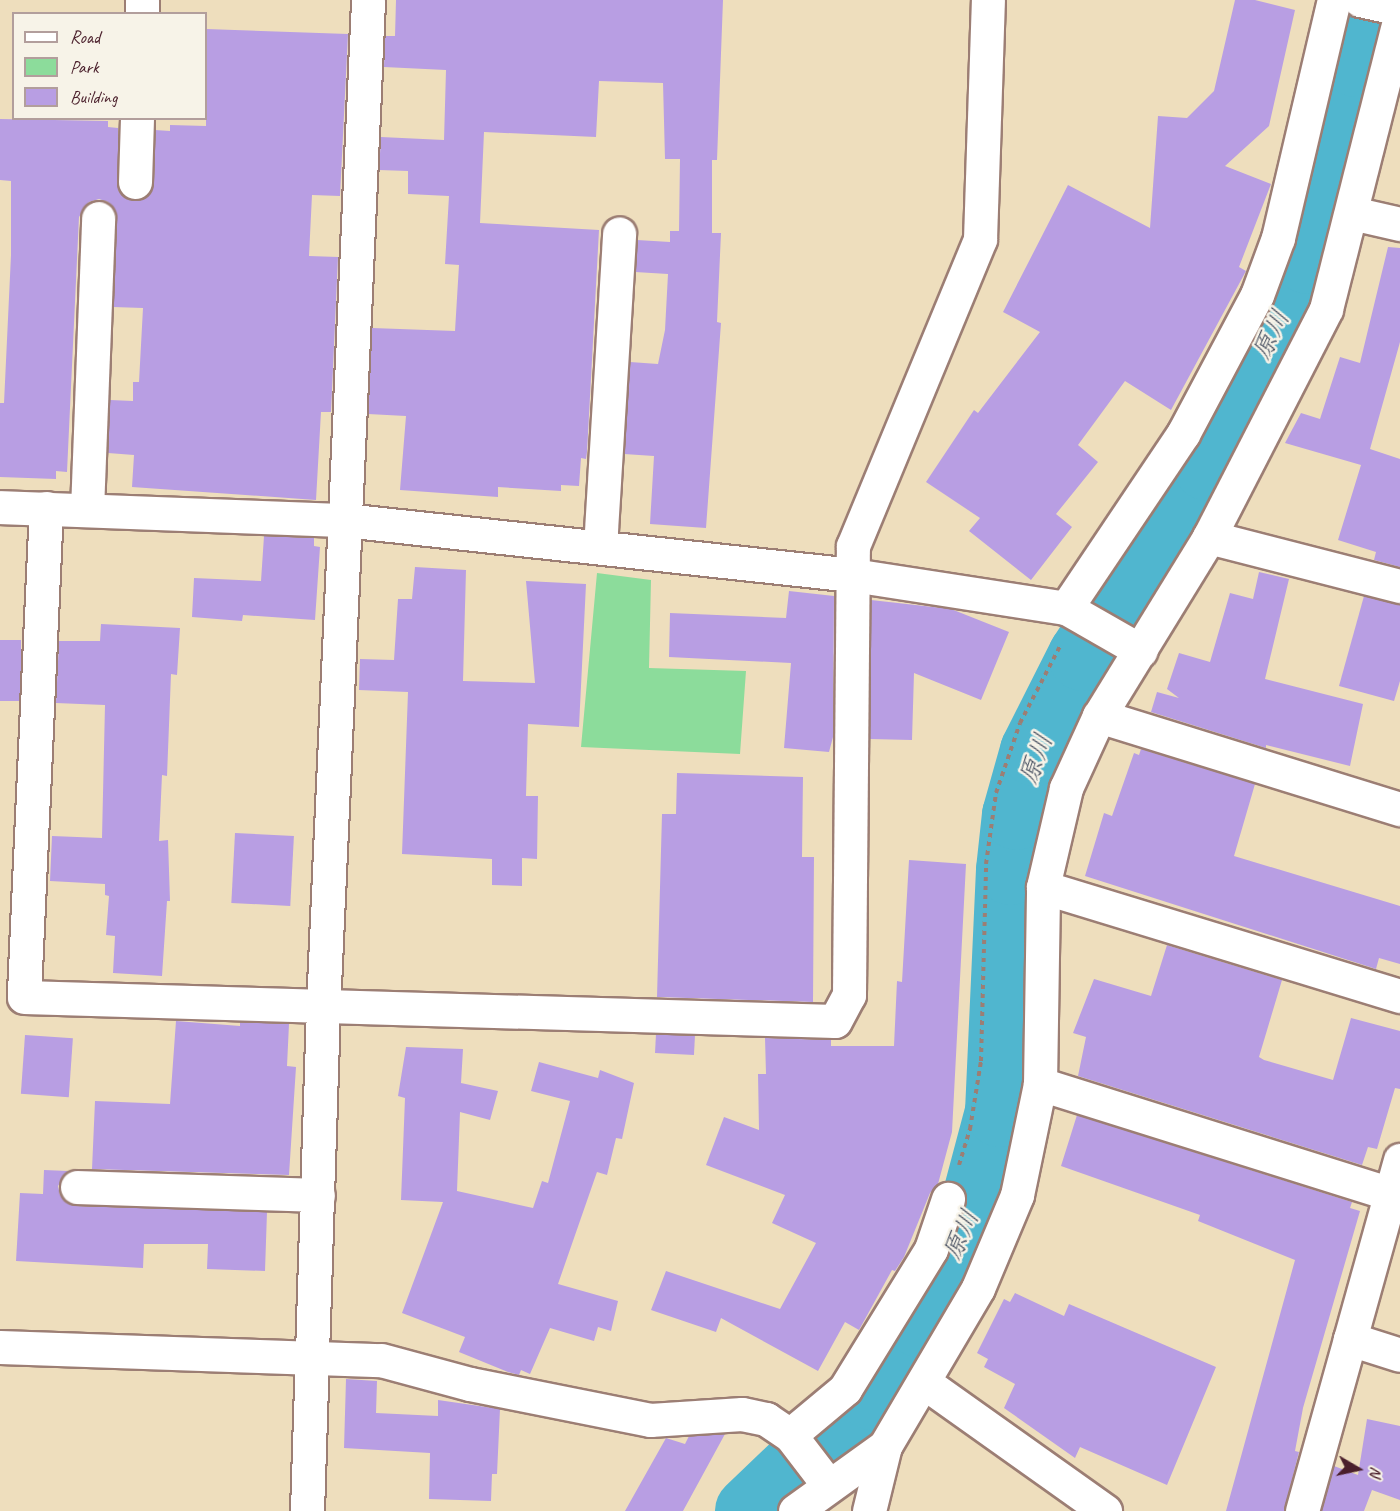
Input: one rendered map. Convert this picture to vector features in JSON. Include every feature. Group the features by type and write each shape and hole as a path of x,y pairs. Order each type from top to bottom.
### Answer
{"street":[{"path":"307,1511 314,1360 323,1008 368,0"},
{"path":"46,508 24,997 323,1008 835,1021 849,996 854,546 980,239 988,0"},
{"path":"1073,612 1183,434 1257,295 1278,238 1334,0"},
{"path":"868,1511 885,1446 925,1383 978,1288 1017,1195 1040,1084 1043,887 1066,788 1099,716 1127,643 1209,537 1326,309 1352,213 1397,11 1360,0"},
{"path":"135,182 137,120"},
{"path":"1352,213 1400,224"},
{"path":"87,510 98,218"},
{"path":"600,547 619,234"},
{"path":"0,507 344,520 854,575 1073,612 1127,643"},
{"path":"1209,537 1400,586"},
{"path":"1099,716 1400,809"},
{"path":"1043,887 1400,996"},
{"path":"1040,1084 1391,1194"},
{"path":"1302,1511 1400,1160"},
{"path":"77,1187 318,1195"},
{"path":"793,1438 845,1389 931,1249 948,1199"},
{"path":"1350,1339 1400,1355"},
{"path":"0,1347 314,1360 381,1360 470,1384 650,1420 742,1414 766,1419 793,1438 823,1477"},
{"path":"925,1383 1105,1511"},
{"path":"795,1511 823,1477 885,1446"}],"path":[{"path":"948,1199 970,1129 981,1061 986,864 996,793 1020,723 1063,641 1073,612"}],"green space":[{"path":"597,573 651,580 649,668 746,671 740,754 581,747"}],"building":[{"path":"396,0 723,0 717,160 712,160 712,233 721,233 717,322 721,323 706,528 650,524 654,456 624,454 630,362 658,364 665,330 668,274 635,272 637,240 670,242 670,231 679,231 680,159 665,159 663,83 599,81 596,137 484,132 480,223 599,230 587,452 586,459 581,458 579,486 561,485 561,491 498,487 498,497 400,490 406,416 368,414 372,328 455,331 459,265 445,264 449,196 408,194 408,171 379,170 381,137 444,140 446,70 384,67 385,36 395,36"},
{"path":"1235,0 1255,0 1295,10 1269,126 1225,166 1271,184 1239,267 1246,271 1171,410 1125,381 1078,445 1098,462 1056,514 1072,527 1031,580 969,531 980,518 926,482 974,410 978,413 1040,332 1003,312 1068,185 1150,228 1158,116 1187,118 1214,91"},
{"path":"207,29 348,34 340,196 312,195 309,256 338,257 331,412 321,412 316,500 132,487 134,455 108,453 110,400 133,401 133,382 139,382 143,308 113,307 117,218 108,202 99,199 89,202 79,217 67,472 56,471 56,479 0,477 0,403 4,403 11,255 11,181 0,180 0,119 108,121 108,127 118,128 118,190 126,198 143,199 154,183 155,130 170,131 170,125 206,126"},
{"path":"1388,247 1400,248 1400,342 1370,449 1400,459 1400,567 1374,560 1376,552 1338,540 1361,465 1285,443 1301,413 1320,419 1340,357 1360,363"},
{"path":"264,536 314,538 314,546 320,547 315,620 243,615 242,621 192,617 194,578 261,581"},
{"path":"415,567 466,570 463,681 535,683 526,581 586,584 579,727 528,724 526,796 538,796 537,859 522,858 522,886 492,885 492,859 402,854 408,692 359,690 360,659 394,660 398,599 412,599"},
{"path":"1259,572 1289,579 1265,679 1363,704 1350,766 1266,745 1266,748 1151,712 1157,692 1179,698 1167,689 1179,653 1210,662 1230,593 1253,599"},
{"path":"789,591 834,596 833,737 829,752 784,748 791,663 669,657 670,613 786,618"},
{"path":"1364,596 1400,604 1400,681 1394,701 1339,686"},
{"path":"871,600 951,609 1009,632 981,700 914,673 912,740 870,739"},
{"path":"101,624 180,628 177,675 171,674 167,776 162,775 159,841 168,840 170,901 167,901 162,976 113,973 115,936 106,935 109,896 105,895 105,884 50,881 52,836 102,838 105,705 56,703 59,641 100,641"},
{"path":"0,640 21,640 21,701 0,701"},
{"path":"1141,749 1255,784 1234,856 1400,906 1400,964 1379,958 1376,969 1085,876 1104,813 1112,816 1134,753 1139,755"},
{"path":"677,773 803,777 802,857 814,857 813,1002 657,997 662,814 676,814"},
{"path":"235,833 294,836 290,906 231,903"},
{"path":"909,860 966,864 952,1132 938,1184 930,1193 904,1257 895,1271 892,1270 859,1330 845,1322 818,1371 721,1318 716,1332 651,1310 666,1271 780,1309 816,1243 772,1223 785,1195 706,1165 724,1117 759,1130 758,1074 766,1074 765,1038 831,1040 831,1046 894,1046 897,981 902,982"},
{"path":"1167,945 1282,980 1259,1057 1264,1060 1333,1080 1351,1018 1400,1031 1400,1089 1395,1088 1377,1149 1368,1147 1362,1165 1078,1076 1086,1037 1073,1033 1094,979 1151,996"},
{"path":"176,1021 240,1026 240,1022 289,1024 287,1066 296,1067 289,1175 92,1169 95,1101 170,1104"},
{"path":"656,1034 695,1036 694,1055 655,1053"},
{"path":"25,1035 73,1038 69,1097 21,1094"},
{"path":"406,1047 463,1049 461,1083 498,1091 490,1120 460,1112 457,1191 533,1208 542,1181 548,1183 570,1101 531,1091 539,1062 598,1078 600,1070 634,1083 622,1139 616,1138 607,1175 597,1172 558,1284 618,1301 611,1331 598,1327 594,1341 550,1328 530,1374 521,1370 519,1375 459,1352 465,1337 402,1313 443,1202 401,1200 405,1098 398,1096"},
{"path":"1077,1115 1352,1202 1350,1208 1360,1211 1303,1408 1295,1451 1299,1452 1284,1511 1226,1511 1295,1260 1198,1221 1200,1215 1061,1166"},
{"path":"44,1170 68,1171 58,1186 60,1195 76,1206 267,1212 265,1271 207,1269 208,1244 144,1244 143,1268 16,1261 20,1193 43,1194"},
{"path":"1015,1293 1064,1316 1069,1304 1216,1367 1167,1485 1080,1447 1075,1458 1004,1408 1015,1384 984,1367 988,1359 977,1353 1004,1299 1010,1302"},
{"path":"346,1379 377,1381 376,1413 438,1416 438,1400 500,1409 497,1474 492,1474 491,1501 429,1499 430,1453 344,1448"},
{"path":"1367,1419 1400,1426 1400,1500 1372,1490 1364,1511 1321,1511 1334,1466 1358,1475"},
{"path":"725,1434 683,1511 625,1511 666,1438 685,1444 689,1436"}],"waterway":[{"name":"原川","path":"750,1511 872,1395 921,1323 975,1206 1000,1112 1011,870 1017,815 1035,751 1083,656 1208,466 1308,259 1356,62 1376,0"}]}
